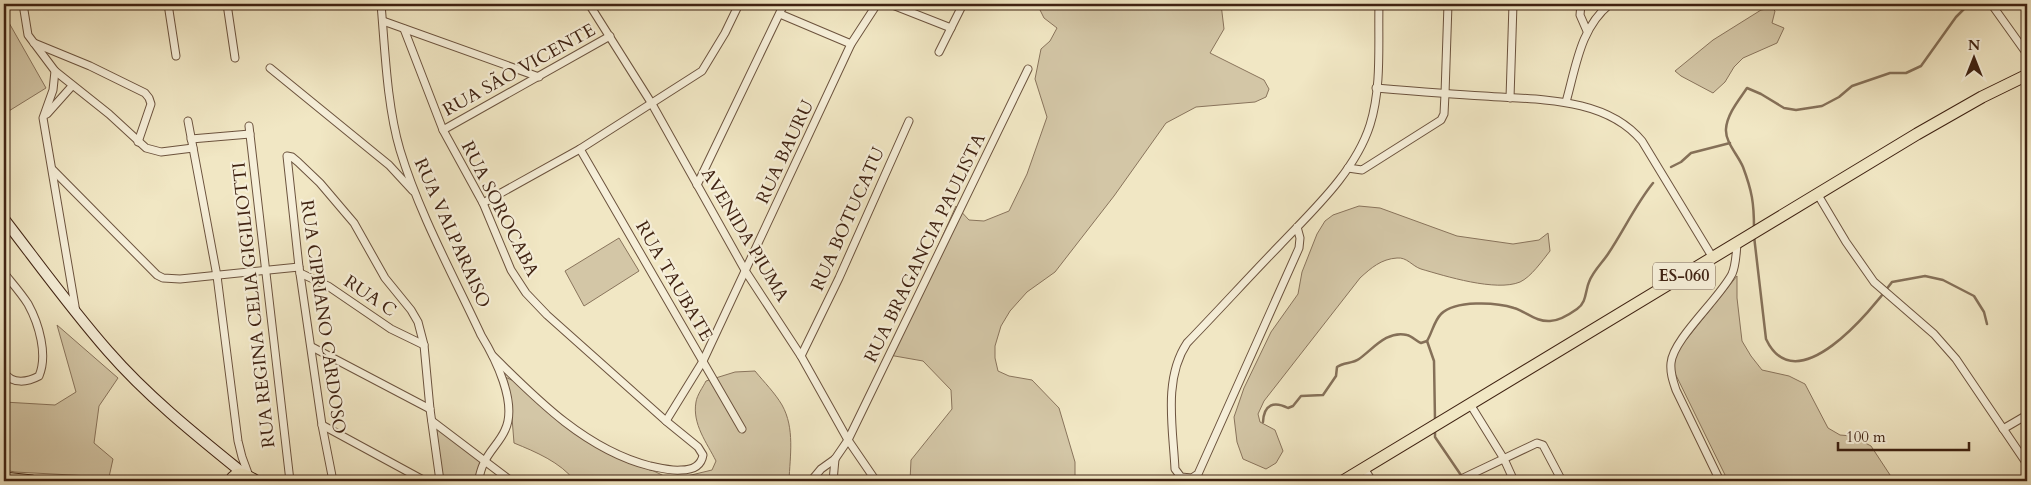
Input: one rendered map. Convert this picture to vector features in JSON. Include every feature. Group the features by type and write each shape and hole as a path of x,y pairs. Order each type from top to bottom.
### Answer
{"main road":[{"name":"ES-060","path":"1343,481 1941,120 1982,97 2027,76"},
{"path":"6,226 77,314 126,370 181,422 251,478"},
{"path":"222,456 229,480 236,475 251,478"},
{"path":"4,478 32,481"}],"street":[{"path":"23,4 28,35 55,71 110,114 138,142 153,151 193,148"},
{"path":"168,4 176,56"},
{"path":"227,4 235,58"},
{"name":"RUA VALPARAISO","path":"381,4 394,123 400,150 417,196 481,335 493,356 506,394 509,411 505,429 484,462 478,481"},
{"name":"AVENIDA PIUMA","path":"589,4 652,104 746,272 801,356 848,440 876,481"},
{"path":"483,204 580,149 702,71 721,40 739,4"},
{"path":"697,185 784,4"},
{"name":"RUA BAURU","path":"666,421 703,361 851,44 876,4"},
{"path":"890,4 951,28"},
{"path":"939,52 962,4"},
{"path":"1297,227 1300,238 1298,248 1198,474 1185,480 1174,469 1172,387 1173,372 1179,357 1187,343 1297,227 1348,168 1366,137 1373,113 1376,88 1379,4"},
{"path":"1348,168 1362,170 1368,167 1441,120 1444,114 1448,4"},
{"path":"1510,98 1513,4"},
{"path":"1581,4 1580,14 1587,31"},
{"path":"1566,102 1587,31 1596,17 1610,4"},
{"path":"1992,5 2027,54"},
{"path":"780,14 851,44"},
{"path":"382,21 539,77"},
{"name":"RUA SOROCABA","path":"404,30 443,130 483,204 511,270 526,293 666,421 687,437 702,452 700,463 691,470 664,469 629,460 606,449 535,399 493,356"},
{"name":"RUA SÃO VICENTE","path":"443,130 610,36"},
{"path":"33,43 90,66 145,93 149,98 150,104 138,142"},
{"path":"270,68 389,165 417,196"},
{"name":"RUA BRAGANCIA PAULISTA","path":"835,459 848,440 1028,68"},
{"path":"55,71 53,90 43,118 77,314"},
{"path":"43,118 72,86"},
{"path":"1376,88 1566,102 1611,116 1637,135 1713,258"},
{"path":"188,121 217,276 238,441 242,457 251,478"},
{"name":"RUA BOTUCATU","path":"801,356 839,278 908,121"},
{"name":"RUA REGINA CELIA GIGILIOTTI","path":"248,126 290,481"},
{"path":"191,139 250,134"},
{"name":"RUA TAUBATE","path":"580,149 742,429"},
{"name":"RUA CIPRIANO CARDOSO","path":"333,481 322,425 312,347 299,270 287,156 292,157 320,183 354,223 385,278 411,310 418,322 424,345"},
{"path":"53,170 157,275 163,278 180,280 265,270 299,270"},
{"path":"1818,195 1846,242 1874,282 1934,334 1956,359 2027,464"},
{"path":"1720,481 1676,390 1670,375 1670,361 1679,344 1725,286 1732,273 1737,244"},
{"name":"RUA C","path":"299,270 328,286 391,328 424,345"},
{"path":"4,273 27,304 34,317 43,355 43,367 39,376 30,381 12,379 4,372"},
{"path":"424,345 430,409 440,481"},
{"path":"312,347 430,409"},
{"path":"1470,404 1504,459 1514,481"},
{"path":"2003,430 2027,414"},
{"path":"432,421 511,481"},
{"path":"322,425 424,481"},
{"path":"1457,481 1536,443 1543,445 1562,481"},
{"path":"811,481 821,469 835,459"},
{"path":"833,481 835,459"},
{"path":"1364,468 1372,481"}],"shaded area":[{"path":"1037,4 1221,4 1224,29 1210,53 1264,80 1269,89 1266,97 1255,102 1196,107 1166,123 1114,196 1055,272 1027,292 1010,311 1001,326 995,346 998,371 1009,376 1032,380 1059,408 1075,462 1075,481 910,481 911,460 952,409 951,390 923,361 889,355 956,206 969,220 984,221 1009,211 1027,174 1047,117 1035,79 1041,49 1050,41 1057,28 1044,18"},
{"path":"1772,8 1775,11 1772,23 1784,28 1777,43 1743,58 1734,67 1725,82 1713,93 1675,71 1713,40 1761,10"},
{"path":"4,14 46,88 4,114"},
{"path":"1359,206 1380,208 1457,236 1513,244 1539,240 1548,233 1550,251 1528,276 1520,282 1510,285 1484,284 1457,279 1421,269 1401,258 1386,260 1372,268 1360,278 1264,401 1258,414 1260,422 1275,430 1283,451 1276,463 1266,469 1243,459 1237,442 1234,417 1244,388 1271,332 1298,294 1302,272 1317,234 1325,221 1333,215"},
{"path":"619,238 639,271 584,306 565,271"},
{"path":"1737,276 1737,298 1742,341 1751,356 1762,370 1789,376 1805,384 1828,428 1840,435 1852,436 1871,446 1894,481 1728,481 1669,361"},
{"path":"57,325 118,378 99,406 94,443 113,459 109,477 4,470 4,402 55,405 76,392"},
{"path":"755,371 782,405 789,423 791,442 789,481 575,481 555,463 514,443 511,405 501,375 520,384 552,407 581,433 613,451 664,476 687,476 712,470 716,461 698,426 695,410 697,399 706,381 735,372"},
{"path":"433,422 485,465 481,481 441,481"}],"waterway":[{"path":"1754,228 1753,204 1749,183 1726,134 1727,123 1731,113 1747,88 1784,108 1796,110 1822,106 1839,97 1852,86 1890,73 1906,73 1921,66 1956,17 1969,4"},
{"path":"1671,167 1681,162 1691,153 1730,143"},
{"path":"1263,422 1265,411 1271,406 1278,405 1288,408 1293,406 1301,396 1323,395 1336,376 1337,367 1356,361 1381,341 1393,335 1409,336 1421,343 1427,341 1439,317 1447,309 1466,304 1497,304 1514,308 1545,321 1557,320 1571,313 1583,303 1593,274 1608,254 1653,183"},
{"path":"1754,236 1766,339 1779,356 1795,361 1814,357 1851,330 1892,282 1925,276 1943,280 1974,296 1984,312 1987,324"},
{"path":"1427,341 1434,361 1435,420"},
{"path":"1435,431 1435,437 1465,481"}]}
